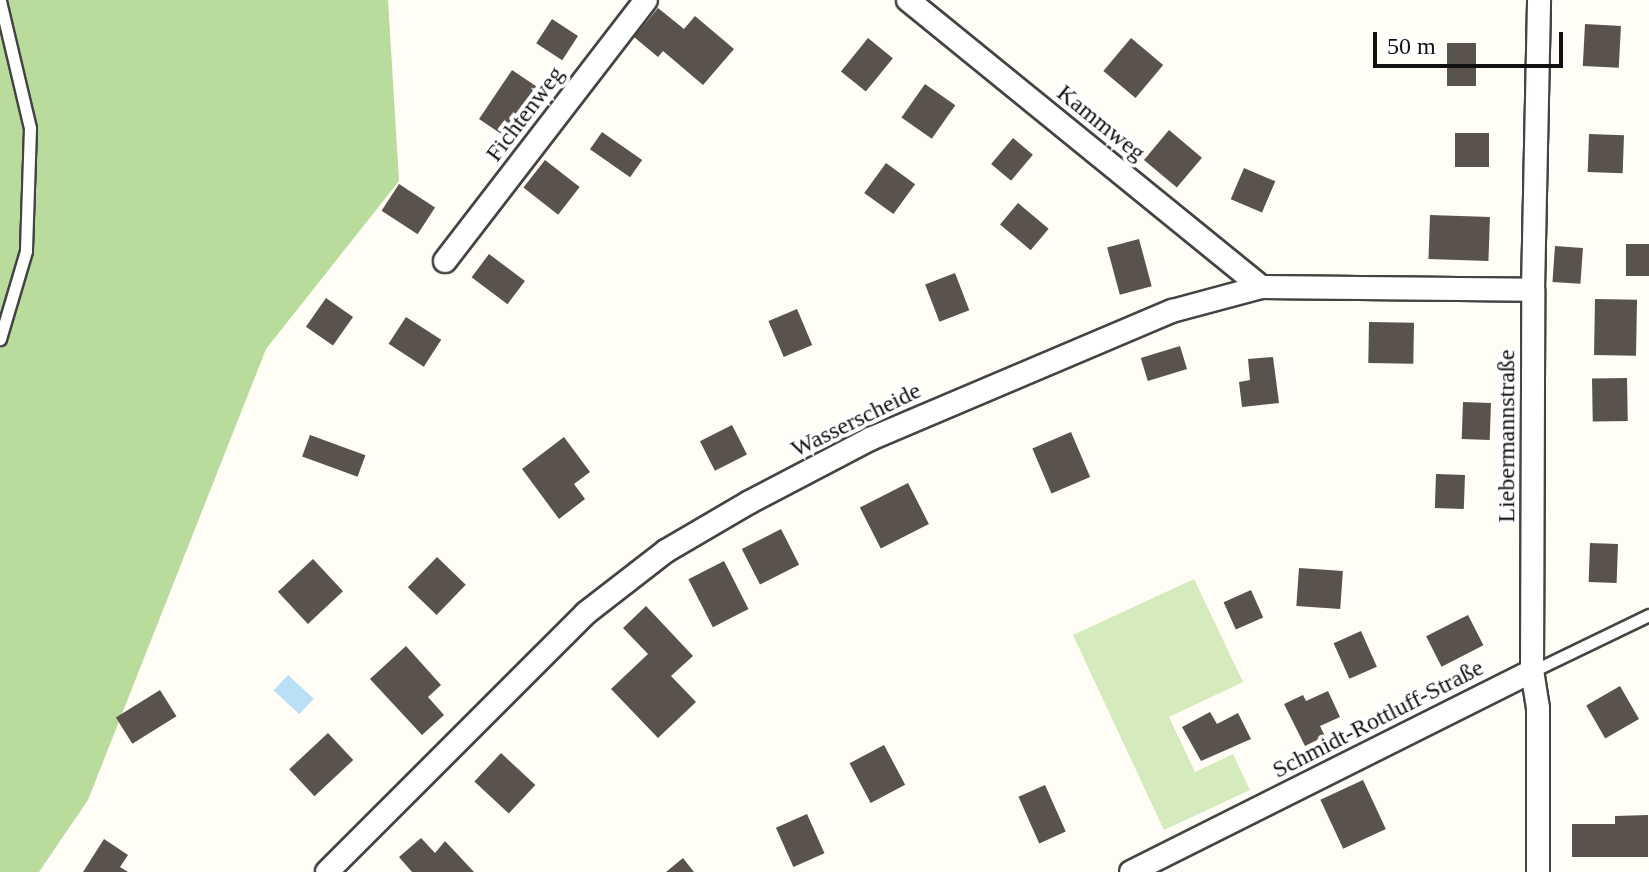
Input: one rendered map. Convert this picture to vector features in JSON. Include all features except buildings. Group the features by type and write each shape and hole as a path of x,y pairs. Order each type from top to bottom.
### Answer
{"street":[{"name":"Fichtenweg","path":"445,261 646,0"},
{"name":"Kammweg","path":"908,0 1261,287"},
{"name":"Liebermannstraße","path":"1538,872 1538,708 1532,671 1533,290 1539,0"},
{"name":"Wasserscheide","path":"327,872 586,613 666,551 750,502 870,439 1172,311 1261,287 1533,290"},
{"name":"Schmidt-Rottluff-Straße","path":"1131,872 1532,671"}],"lane":[{"path":"0,1 30,128 26,251 0,339"},
{"name":"Schmidt-Rottluff-Straße","path":"1532,671 1649,615"}],"green space":[{"path":"0,0 388,0 399,181 266,349 88,800 39,872 0,872"},
{"path":"1194,579 1243,682 1169,717 1195,772 1233,754 1250,790 1164,830 1073,635"}],"water":[{"path":"288,675 314,699 299,714 274,690"}]}
